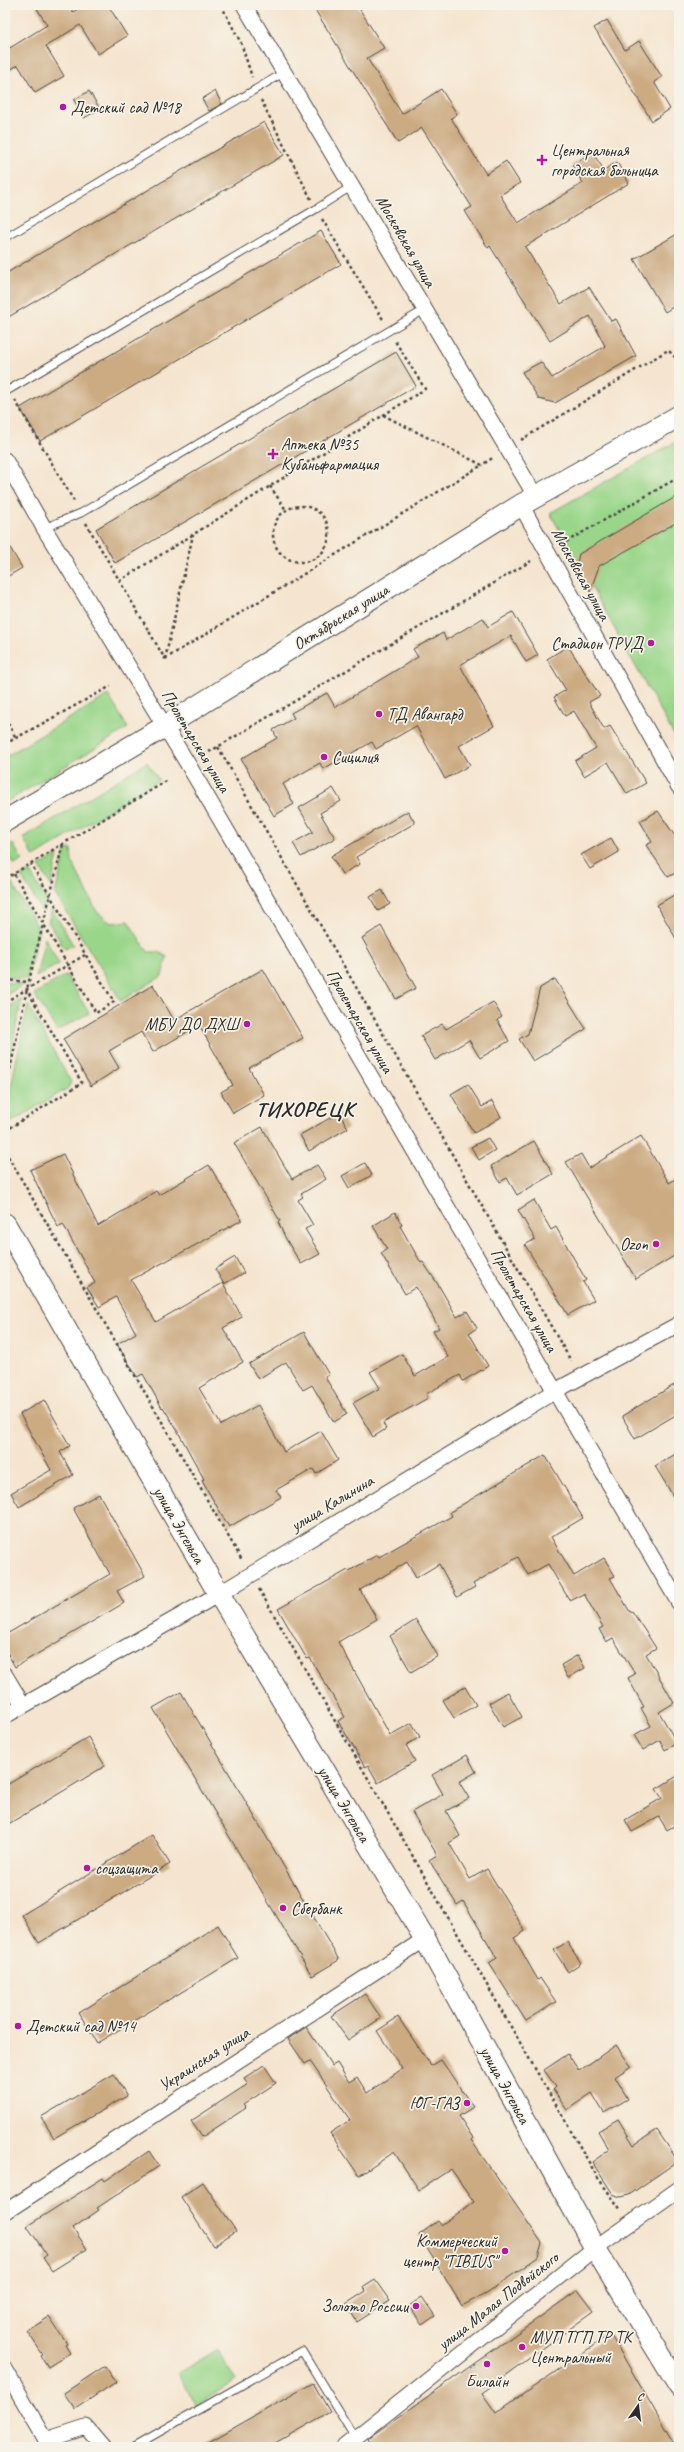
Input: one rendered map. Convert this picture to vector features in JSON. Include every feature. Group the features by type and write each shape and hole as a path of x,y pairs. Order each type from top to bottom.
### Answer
{"main road":[{"name":"Октябрьская улица","path":"5,821 164,727 528,501 679,416"},
{"name":"улица Энгельса","path":"5,1224 218,1594 425,1939 595,2248 677,2379"}],"street":[{"name":"Московская улица","path":"244,5 507,449 528,501 679,787"},
{"name":"Пролетарская улица","path":"5,460 44,528 164,727 679,1603"},
{"name":"улица Калинина","path":"5,1716 251,1575 555,1391 679,1324"},
{"path":"5,1675 23,1705"},
{"name":"Украинская улица","path":"5,2212 425,1939"},
{"name":"улица Малая Подвойского","path":"350,2442 595,2248 679,2190"},
{"path":"5,2369 46,2440 86,2427 103,2447"}],"lane":[{"path":"5,238 256,91 283,73"},
{"path":"5,392 316,210 352,186"},
{"path":"44,528 81,513 424,310"},
{"path":"134,2447 302,2351 350,2442"}],"path":[{"path":"119,581 425,389 316,210 256,91 242,43 221,5"},
{"path":"193,535 165,659 668,350 679,361"},
{"path":"383,415 482,465"},
{"path":"566,542 679,476"},
{"path":"270,486 286,510"},
{"path":"305,506 320,513 326,519 329,527 328,544 318,557 308,562 297,562 286,559 278,551 273,538 273,527 278,517 286,510 305,506"},
{"path":"318,557 322,563"},
{"path":"204,755 531,561"},
{"path":"5,744 111,686"},
{"path":"5,718 16,738"},
{"path":"218,747 571,1361"},
{"path":"5,879 168,780"},
{"path":"5,1093 27,989 63,844"},
{"path":"14,874 96,1013 108,1006 114,1002 31,864"},
{"path":"5,1002 85,955"},
{"path":"5,980 29,982"},
{"path":"5,1131 82,1083 27,989"},
{"path":"5,1151 598,2178 631,2223"}],"green space":[{"name":"Стадион ТРУД","path":"679,440 679,744 550,513"},
{"path":"108,695 128,728 5,803 5,757"},
{"path":"147,762 159,780 34,857 23,838"},
{"path":"13,844 22,860 15,865 5,849"},
{"path":"71,848 72,862 97,912 111,923 128,921 148,952 159,952 167,957 162,976 121,1001 55,894 65,851"},
{"path":"58,855 51,886 39,866"},
{"path":"29,871 47,900 43,912 21,876"},
{"path":"11,882 39,929 27,979 5,977 5,886"},
{"path":"52,909 73,945 65,949 48,922"},
{"path":"45,938 59,964 36,977"},
{"path":"66,975 89,1013 57,1031 34,994"},
{"path":"5,982 24,984 5,996"},
{"path":"22,999 5,1080 5,1009"},
{"path":"28,1005 71,1082 68,1088 5,1126 5,1115"},
{"path":"217,2350 236,2381 197,2405 178,2373"}],"building":[{"path":"35,5 69,5 73,12 84,5 108,5 127,36 98,54 80,25 46,46 64,76 35,93 18,65 5,73 5,51 47,25"},
{"path":"312,5 357,5 384,48 367,58 402,114 441,89 457,114 451,118 486,174 506,161 520,183 500,195 518,223 583,183 572,165 592,152 604,170 617,162 629,183 525,247 561,304 589,287 611,321 616,319 636,356 555,403 539,399 522,372 541,362 552,378 605,346 590,316 550,341 490,246 488,248 465,211 472,207 422,128 398,143"},
{"path":"607,20 625,50 639,41 662,77 654,82 670,109 652,121 594,28"},
{"path":"89,91 100,109 84,118 74,100"},
{"path":"215,91 222,104 209,111 202,99"},
{"path":"264,122 284,155 5,319 5,274"},
{"path":"321,231 341,264 40,441 20,408"},
{"path":"679,233 679,303 665,312 634,259"},
{"path":"396,352 416,386 115,563 96,529"},
{"path":"679,495 679,521 599,566 590,592 576,567 579,554"},
{"path":"5,539 22,568 5,578"},
{"path":"513,612 538,655 526,662 511,636 460,665 494,726 459,746 470,765 445,779 416,726 376,749 372,742 323,769 320,763 283,784 294,804 274,816 241,759 277,738 273,730 294,718 291,713 327,693 335,707 418,657 413,649 443,633 446,640 483,618 488,627"},
{"path":"568,646 600,696 589,702 604,729 610,726 646,783 627,794 608,762 584,776 575,761 596,748 574,711 565,716 554,697 566,690 547,659"},
{"path":"333,788 341,801 320,813 335,838 301,857 293,843 313,832 299,808"},
{"path":"408,811 415,823 356,857 360,864 342,874 331,856"},
{"path":"658,811 679,842 679,871 668,877 646,845 652,842 640,821"},
{"path":"611,838 619,852 590,869 581,855"},
{"path":"382,890 390,904 378,911 370,897"},
{"path":"679,892 679,944 657,905"},
{"path":"381,926 416,988 396,999 362,938"},
{"path":"263,969 303,1038 249,1068 264,1095 233,1113 221,1092 233,1085 199,1025 153,1052 141,1032 109,1051 119,1068 91,1086 63,1039 153,985 174,1020"},
{"path":"555,979 586,1029 533,1061 519,1039 528,1034 540,988"},
{"path":"493,1002 502,1017 497,1020 509,1041 480,1058 469,1040 435,1060 421,1036 442,1024 446,1029"},
{"path":"468,1084 482,1107 492,1101 501,1117 474,1133 451,1094"},
{"path":"339,1113 348,1128 309,1151 300,1135"},
{"path":"262,1127 292,1179 317,1165 326,1179 301,1194 303,1197 298,1200 313,1225 305,1229 320,1254 301,1264 286,1239 278,1222 280,1221 234,1143"},
{"path":"641,1136 669,1183 679,1177 679,1253 636,1279 566,1162 581,1154 589,1168"},
{"path":"488,1138 495,1150 479,1160 471,1147"},
{"path":"534,1141 553,1174 517,1195 507,1178 500,1182 491,1166"},
{"path":"63,1154 98,1226 156,1191 159,1195 209,1165 242,1220 131,1280 156,1322 223,1283 242,1317 223,1328 243,1362 199,1388 221,1425 258,1405 284,1452 321,1431 338,1460 316,1474 313,1469 276,1490 281,1497 229,1527 202,1481 204,1479 177,1430 163,1407 162,1408 143,1374 137,1377 117,1344 136,1333 116,1297 99,1307 87,1287 95,1283 63,1224 58,1227 30,1170"},
{"path":"365,1163 372,1175 349,1188 342,1176"},
{"path":"534,1200 551,1230 556,1227 586,1280 583,1282 594,1300 568,1315 525,1245 535,1239 518,1210"},
{"path":"395,1212 402,1225 400,1226 421,1263 423,1262 439,1286 457,1317 467,1311 477,1328 469,1333 488,1366 463,1381 460,1375 426,1394 428,1398 383,1423 386,1429 373,1437 353,1403 380,1388 370,1372 402,1354 415,1376 448,1357 433,1331 439,1328 416,1287 405,1294 381,1253 387,1249 373,1226"},
{"path":"235,1257 244,1273 224,1284 215,1269"},
{"path":"304,1332 329,1375 325,1377 347,1414 334,1422 312,1385 303,1390 286,1362 258,1379 249,1364"},
{"path":"674,1385 679,1393 679,1413 635,1439 622,1416"},
{"path":"44,1400 70,1446 60,1452 73,1475 19,1507 11,1493 51,1470 20,1414"},
{"path":"679,1452 679,1506 655,1466"},
{"path":"545,1455 583,1518 551,1537 574,1576 604,1558 615,1576 610,1578 630,1612 632,1611 656,1648 646,1654 674,1703 659,1712 677,1743 665,1750 660,1740 643,1750 634,1735 651,1726 641,1708 644,1707 628,1678 635,1674 613,1638 606,1642 599,1629 603,1627 584,1594 570,1601 548,1564 528,1575 518,1557 473,1584 475,1587 457,1597 439,1564 416,1578 407,1562 360,1590 377,1619 338,1642 390,1735 412,1723 420,1737 406,1745 415,1761 378,1783 368,1765 365,1767 338,1721 345,1717 310,1658 307,1659 278,1609 377,1555 379,1557 452,1516 450,1512"},
{"path":"99,1494 145,1576 117,1591 124,1603 15,1667 5,1649 5,1635 110,1574 73,1508"},
{"path":"416,1620 438,1656 411,1672 390,1636"},
{"path":"578,1655 585,1668 568,1678 561,1665"},
{"path":"465,1687 476,1705 454,1718 443,1700"},
{"path":"181,1692 339,1960 312,1976 153,1708"},
{"path":"508,1692 522,1717 503,1727 489,1703"},
{"path":"88,1737 105,1766 5,1826 5,1786"},
{"path":"467,1755 476,1772 459,1782 469,1798 446,1811 460,1836 449,1843 470,1879 487,1869 525,1931 514,1938 538,1980 540,1978 556,2002 526,2021 489,1963 497,1958 463,1901 457,1905 429,1860 437,1855 412,1812 443,1794 432,1775"},
{"path":"679,1775 679,1823 667,1830 659,1817 632,1832 625,1820 662,1798 656,1789"},
{"path":"152,1835 170,1864 39,1943 22,1915"},
{"path":"218,1925 238,1958 97,2043 79,2013"},
{"path":"567,1942 581,1963 568,1972 554,1950"},
{"path":"365,1994 381,2018 348,2040 331,2016"},
{"path":"398,2017 431,2066 441,2060 473,2107 459,2116 473,2138 471,2140 542,2243 538,2257 488,2292 462,2306 419,2235 438,2221 441,2225 474,2202 451,2169 419,2190 394,2152 359,2176 330,2133 350,2120 310,2061 305,2064 288,2039 306,2027 332,2066 337,2063 349,2082 357,2077 367,2093 402,2069 377,2031"},
{"path":"616,2045 631,2066 615,2077 628,2099 604,2113 592,2093 567,2110 553,2090 556,2087 544,2070 568,2054 579,2071"},
{"path":"264,2065 276,2083 243,2105 246,2108 202,2137 191,2121 248,2084 244,2078"},
{"path":"114,2074 127,2096 54,2138 41,2117"},
{"path":"618,2119 634,2145 657,2130 678,2161 629,2195 620,2197 613,2194 592,2162 609,2150 598,2131"},
{"path":"149,2151 159,2166 97,2208 99,2210 73,2228 87,2249 52,2271 43,2258 47,2255 27,2226 103,2178 105,2181"},
{"path":"203,2182 236,2231 213,2246 181,2197"},
{"path":"375,2280 390,2301 357,2322 346,2304 366,2291 364,2287"},
{"path":"578,2290 594,2311 482,2393 496,2413 610,2334 676,2447 375,2447 369,2439 372,2436"},
{"path":"422,2297 435,2316 422,2325 409,2306"},
{"path":"49,2317 67,2344 65,2345 70,2353 48,2367 41,2356 43,2355 27,2331"},
{"path":"105,2366 116,2382 75,2409 64,2393"},
{"path":"313,2383 330,2412 268,2447 200,2447"}],"place":[{"name":"Детский сад №18","path":"63,107"},
{"name":"Центральная городская больница","path":"542,160"},
{"name":"Аптека №35 Кубаньфармация","path":"273,454"},
{"name":"Стадион ТРУД","path":"651,643"},
{"name":"ТД Авангард","path":"379,714"},
{"name":"Сицилия","path":"324,757"},
{"name":"МБУ ДО ДХШ","path":"247,1024"},
{"name":"Ozon","path":"656,1244"},
{"name":"соцзащита","path":"87,1868"},
{"name":"Сбербанк","path":"283,1908"},
{"name":"Детский сад №14","path":"18,2026"},
{"name":"ЮГ-ГАЗ","path":"467,2103"},
{"name":"Коммерческий центр \"TIBIUS\"","path":"505,2251"},
{"name":"Золото России","path":"416,2306"},
{"name":"МУП ТГП ТР ТК Центральный","path":"522,2347"},
{"name":"Билайн","path":"487,2364"}],"district":[{"name":"ТИХОРЕЦК","path":"305,1109"}]}
